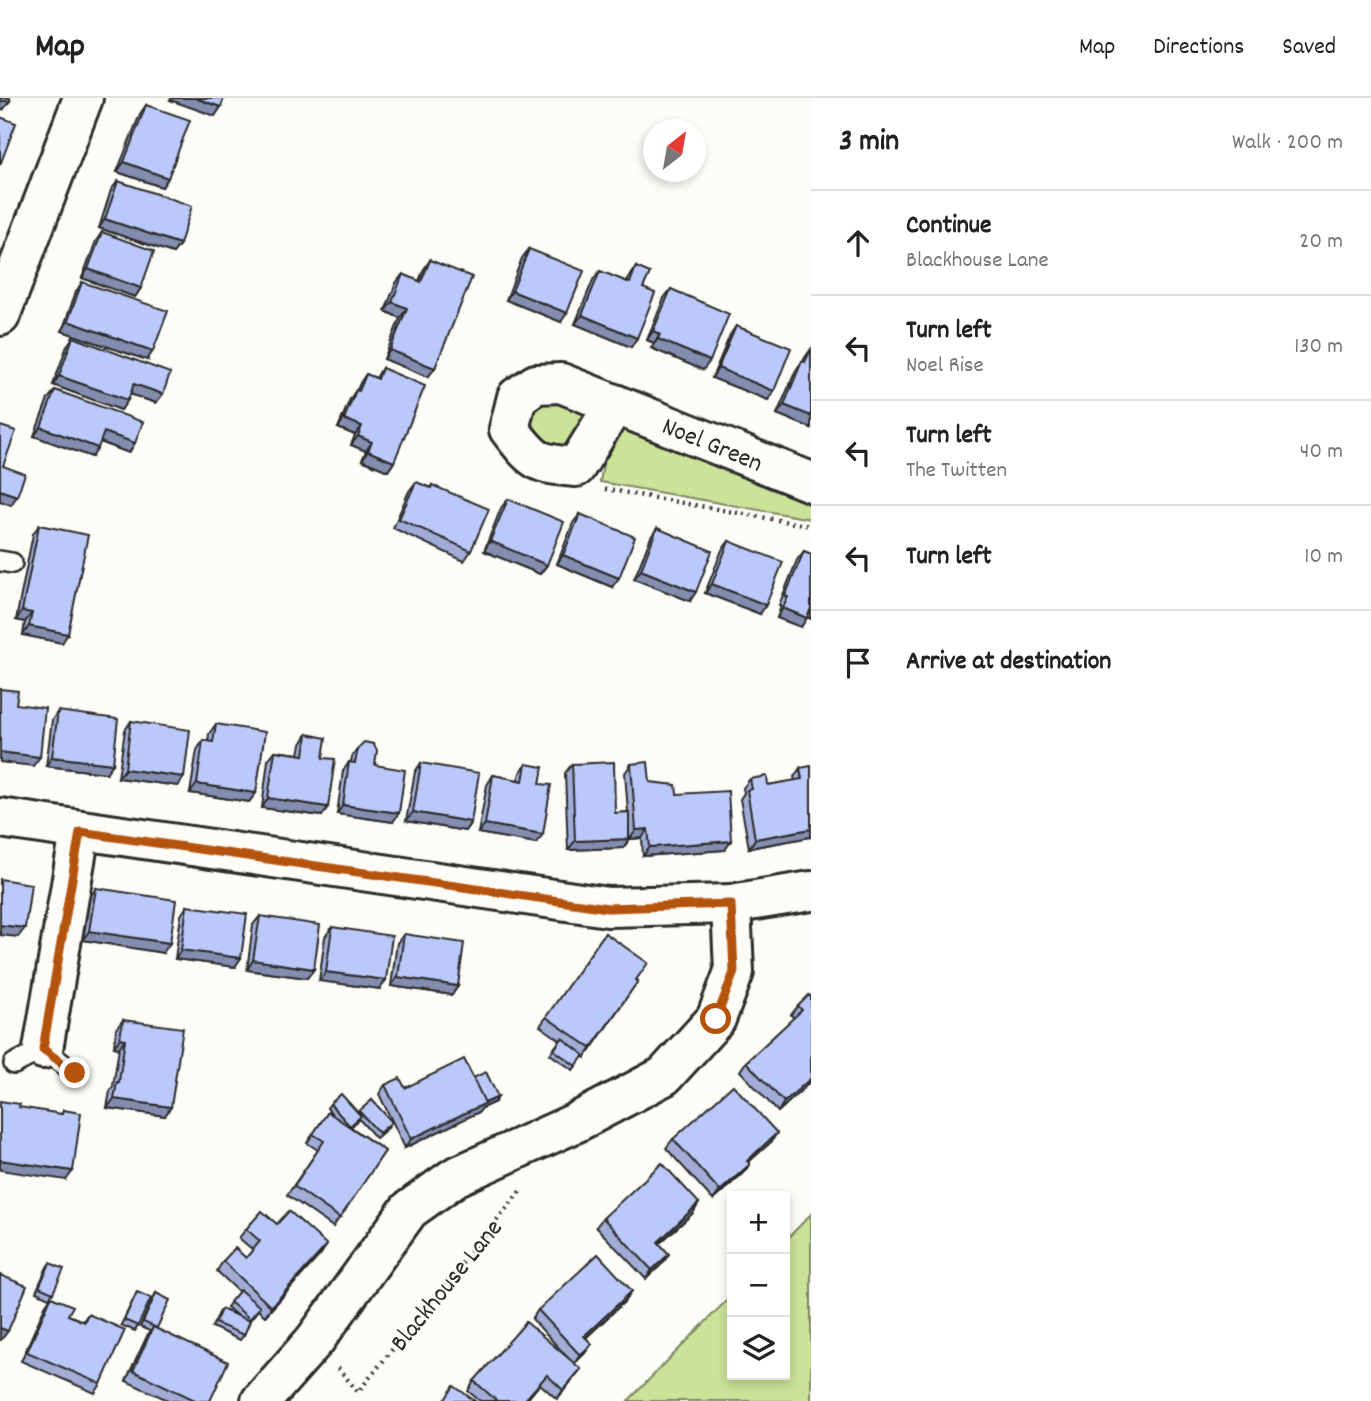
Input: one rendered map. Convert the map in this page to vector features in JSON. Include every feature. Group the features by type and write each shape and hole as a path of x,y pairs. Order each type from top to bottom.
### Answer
{"street":[{"path":"0,316 83,98"},
{"name":"Noel Green","path":"576,467 549,465 532,459 509,429 517,397 536,384 561,383 811,482"},
{"path":"576,467 615,404"},
{"path":"0,818 80,832 608,908 731,904 811,891"},
{"path":"29,1057 80,832"},
{"path":"261,1401 315,1340 409,1210 455,1177 575,1123 664,1076 716,1019 734,972 731,904"}],"lane":[{"path":"29,1057 75,1073"}],"path":[{"path":"576,467 577,483 811,526"},
{"name":"Blackhouse Lane","path":"315,1340 358,1392 523,1188"}],"green space":[{"path":"539,397 572,403 586,417 571,450 555,454 521,427"},
{"path":"624,429 811,505 811,519 600,482 607,440"},
{"path":"811,1214 811,1401 628,1401 727,1300 727,1380 790,1380 790,1236"}],"building":[{"path":"195,98 224,98 221,107"},
{"path":"146,105 190,120 168,178 124,162"},
{"path":"0,117 16,123 0,165"},
{"path":"118,181 192,206 180,244 105,219"},
{"path":"102,232 154,251 141,288 88,269"},
{"path":"529,249 584,271 567,313 512,291"},
{"path":"430,260 472,277 435,368 390,350 407,308 392,302 403,274 421,282"},
{"path":"636,267 650,273 643,288 655,293 637,338 582,315 600,271 630,283"},
{"path":"82,282 168,311 153,351 68,321"},
{"path":"671,289 729,314 710,361 658,339 660,334 653,331"},
{"path":"736,326 791,348 774,391 718,368"},
{"path":"73,337 170,373 163,394 134,384 128,400 59,376"},
{"path":"811,349 811,416 784,405 802,361 805,362"},
{"path":"382,368 425,386 394,462 368,451 372,442 358,436 362,426 344,419 366,374 378,379"},
{"path":"55,390 143,422 135,443 104,432 98,448 41,427"},
{"path":"0,426 16,431 3,466 25,474 17,496 0,490"},
{"path":"416,482 431,488 432,485 489,509 471,551 399,519"},
{"path":"508,499 564,522 547,565 490,541"},
{"path":"580,514 635,537 619,578 563,555"},
{"path":"39,525 88,535 68,634 29,626 32,613 22,611"},
{"path":"657,528 712,551 696,592 641,570"},
{"path":"729,541 783,562 766,605 712,584"},
{"path":"804,551 811,554 811,608 807,618 783,608 788,597 785,596"},
{"path":"0,689 18,691 16,704 45,708 40,757 0,752"},
{"path":"58,711 118,719 113,764 52,757"},
{"path":"131,721 190,730 184,777 125,769"},
{"path":"216,724 265,732 256,793 197,784 203,740 213,742"},
{"path":"307,734 326,738 323,758 335,759 328,807 268,798 275,751 304,755"},
{"path":"364,742 373,744 377,750 375,765 405,770 399,813 343,805 349,762 355,763 358,748"},
{"path":"614,762 615,813 629,812 629,839 575,841 572,764"},
{"path":"648,762 650,782 676,785 677,794 728,791 731,841 650,847 648,829 636,830 631,764"},
{"path":"421,763 479,773 471,822 413,812"},
{"path":"526,764 543,767 540,784 551,785 543,834 485,824 493,775 523,781"},
{"path":"811,766 811,829 755,839 747,790 752,789 750,779 767,776 768,785 802,779 800,768"},
{"path":"0,879 31,884 25,928 0,925"},
{"path":"96,888 176,900 170,943 89,931"},
{"path":"187,906 247,914 241,958 181,950"},
{"path":"260,916 320,925 314,969 253,960"},
{"path":"332,927 392,936 386,980 326,972"},
{"path":"605,933 648,963 591,1048 546,1017"},
{"path":"404,934 464,943 458,986 398,977"},
{"path":"809,995 811,1078 784,1102 746,1062 802,1010 798,1006"},
{"path":"123,1020 183,1028 171,1107 114,1099 125,1039 120,1038"},
{"path":"562,1038 584,1055 576,1066 554,1050"},
{"path":"464,1059 486,1103 411,1139 385,1085 400,1078 405,1088"},
{"path":"486,1072 498,1097 485,1103 473,1078"},
{"path":"733,1085 777,1133 747,1161 750,1164 720,1191 673,1139"},
{"path":"341,1094 361,1116 350,1126 330,1104"},
{"path":"372,1100 392,1122 379,1133 359,1111"},
{"path":"0,1101 62,1114 63,1110 81,1113 73,1171 0,1160"},
{"path":"328,1112 385,1151 340,1218 294,1186 324,1141 313,1134"},
{"path":"662,1163 699,1203 658,1242 669,1254 652,1270 603,1218"},
{"path":"262,1211 277,1224 289,1211 327,1245 271,1307 223,1261 235,1248 246,1258 260,1241 246,1229"},
{"path":"598,1254 632,1291 584,1336 592,1344 580,1355 538,1310"},
{"path":"50,1263 64,1269 53,1293 39,1287"},
{"path":"0,1275 27,1286 8,1331 0,1328"},
{"path":"240,1290 260,1307 250,1319 230,1302"},
{"path":"137,1292 151,1298 138,1326 124,1320"},
{"path":"156,1293 170,1300 157,1328 143,1322"},
{"path":"51,1297 73,1306 68,1315 84,1322 88,1314 125,1330 101,1384 27,1352"},
{"path":"221,1309 250,1321 244,1335 215,1323"},
{"path":"526,1322 581,1369 563,1390 547,1375 524,1401 497,1401 474,1381"},
{"path":"153,1327 228,1362 210,1401 197,1401 133,1371"},
{"path":"454,1386 475,1401 444,1401"}],"route":[{"path":"75,1073 43,1049 80,832 608,908 731,904 734,972 716,1019"}]}
